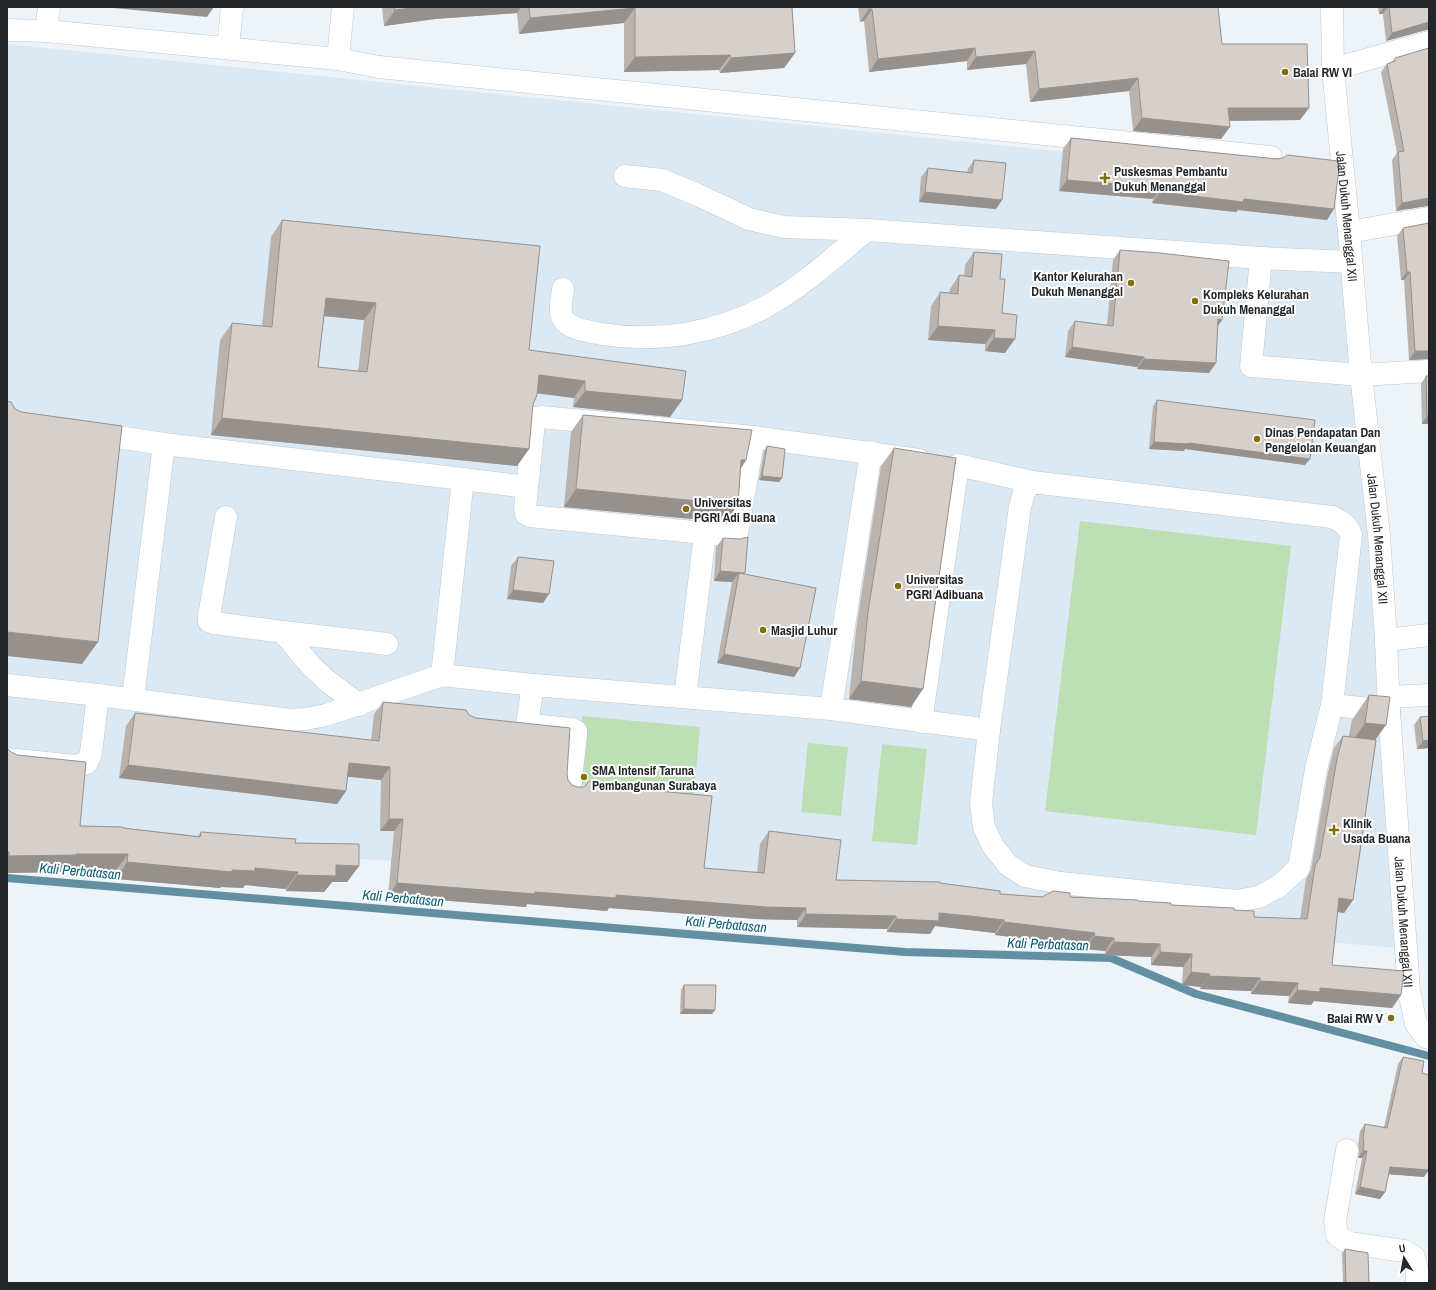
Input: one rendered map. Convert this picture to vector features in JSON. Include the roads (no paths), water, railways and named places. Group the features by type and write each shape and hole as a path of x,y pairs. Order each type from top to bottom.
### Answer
{"street":[{"path":"46,31 49,7"},
{"path":"228,48 232,7"},
{"path":"338,59 343,7"},
{"name":"Jalan Dukuh Menanggal XII","path":"1332,7 1332,70 1349,232 1361,375 1379,536 1409,991 1423,1031"},
{"path":"7,30 46,31 338,59 379,67 1271,157"},
{"path":"1332,70 1429,42"},
{"path":"625,176 662,180 749,219 784,227 867,230 1261,258 1351,262"},
{"path":"1349,232 1429,218"},
{"path":"563,289 561,314 567,324 580,330 611,335 650,337 678,335 703,330 732,321 765,307 806,280 867,230"},
{"path":"1261,258 1251,366 1361,375 1429,372"},
{"path":"754,437 737,533 735,536 731,537 530,516 526,514 525,508 534,422 536,418 541,417 754,437 871,452 958,465 1032,482 1332,517 1343,522 1351,535 1332,705 1316,769 1299,868 1279,886 1259,897 1236,901 1060,883 1026,876 1008,865 993,846 984,828 981,803 989,730 1020,507 1024,492 1032,482"},
{"path":"70,430 164,444 527,487"},
{"path":"132,699 164,444"},
{"path":"831,709 871,452"},
{"path":"921,722 958,465"},
{"path":"442,675 463,479"},
{"path":"226,517 209,621 214,623 283,632 387,644"},
{"path":"685,697 706,534"},
{"path":"1351,535 1379,536"},
{"path":"283,632 312,667 326,680 359,705"},
{"path":"1386,640 1429,635"},
{"path":"7,685 132,699 290,720 326,716 442,675 533,685 831,709 989,730"},
{"path":"527,724 533,685"},
{"path":"1332,705 1389,704 1429,694"},
{"path":"7,759 75,766 87,763 91,754 98,695"},
{"path":"505,722 576,731 570,788"},
{"path":"1347,1150 1335,1221 1337,1235 1349,1243 1404,1251 1414,1257 1417,1270 1417,1283"}],"waterway":[{"name":"Kali Perbatasan","path":"7,878 905,952 1111,958 1196,994 1429,1056"}],"place":[{"name":"Balai RW VI","path":"1285,72"},
{"name":"Puskesmas Pembantu Dukuh Menanggal","path":"1105,178"},
{"name":"Kantor Kelurahan Dukuh Menanggal","path":"1131,283"},
{"name":"Kompleks Kelurahan Dukuh Menanggal","path":"1195,301"},
{"name":"Dinas Pendapatan Dan Pengelolan Keuangan","path":"1257,439"},
{"name":"Universitas PGRI Adi Buana","path":"686,509"},
{"name":"Universitas PGRI Adibuana","path":"898,586"},
{"name":"Masjid Luhur","path":"763,630"},
{"name":"SMA Intensif Taruna Pembangunan Surabaya","path":"584,777"},
{"name":"Klinik Usada Buana","path":"1334,830"},
{"name":"Balai RW V","path":"1391,1018"}]}
